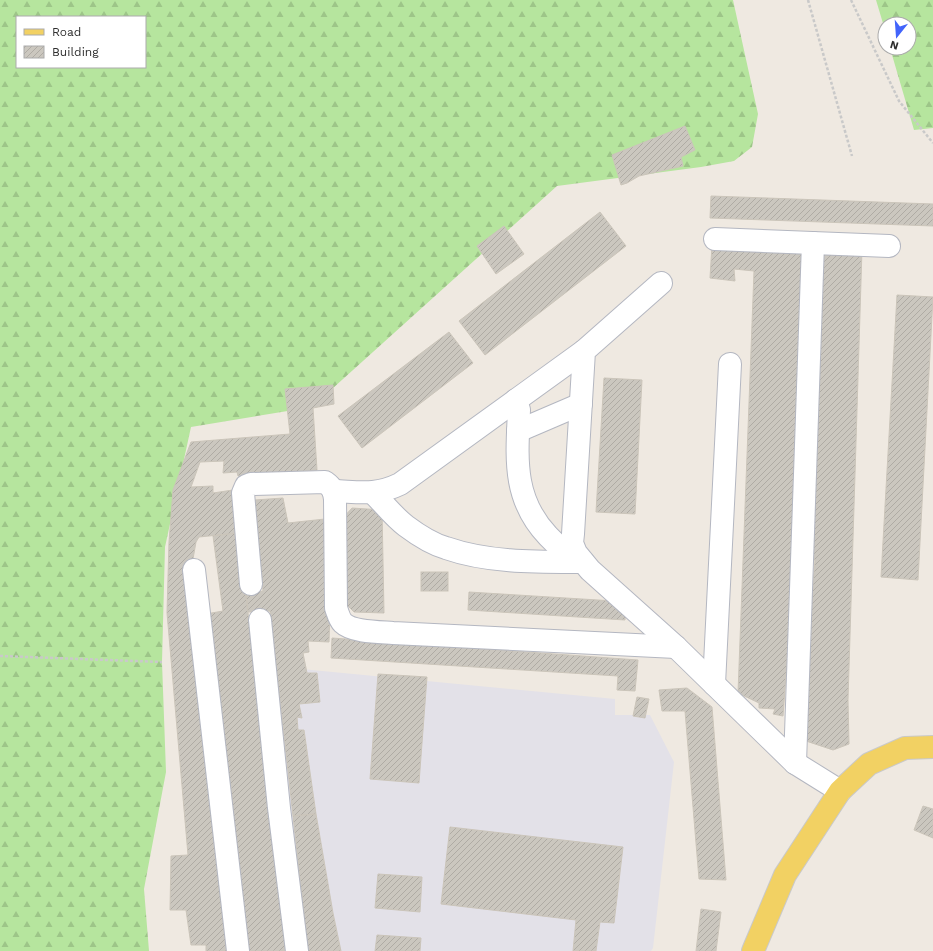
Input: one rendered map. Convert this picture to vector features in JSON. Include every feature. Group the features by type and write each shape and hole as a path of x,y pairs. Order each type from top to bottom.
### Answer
{"main road":[{"path":"753,951 785,875 840,791 869,764 905,748 933,747"}],"lane":[{"path":"715,239 889,246"},
{"path":"795,762 813,243"},
{"path":"334,491 374,493 388,490 400,484 584,351 661,283"},
{"path":"584,351 572,543 576,553 590,570 676,647 795,762 840,791"},
{"path":"714,684 730,364"},
{"path":"516,400 519,410 518,469 521,492 531,516 558,546 583,562"},
{"path":"518,430 581,404"},
{"path":"251,584 243,493 246,486 251,484 325,482 330,485 334,491 336,608 339,619 344,624 360,630 393,633 676,647"},
{"path":"374,493 404,525 423,538 445,548 471,555 505,559 546,562 583,562"},
{"path":"194,570 238,951"},
{"path":"260,620 278,808 297,951"}],"path":[{"path":"808,0 852,156"},
{"path":"851,0 900,101 933,143"},
{"path":"0,656 162,662"}],"shaded area":[{"path":"270,666 615,699 615,715 650,715 674,762 653,948 651,951 291,951"}],"green space":[{"path":"0,0 733,0 758,114 752,147 734,161 701,167 557,186 312,407 191,427 165,547 162,662 166,772 144,889 149,951 0,951"},
{"path":"876,0 933,0 933,128 914,130 892,56 917,56 917,16 881,16"}],"building":[{"path":"685,126 695,150 681,157 683,166 639,176 621,185 612,155"},
{"path":"711,196 933,204 933,226 710,218"},
{"path":"600,212 626,246 485,355 459,321"},
{"path":"504,226 524,254 496,274 477,246"},
{"path":"712,245 802,248 796,541 783,716 773,714 775,709 759,708 759,703 738,693 754,271 734,269 735,281 710,278"},
{"path":"824,248 862,249 848,700 849,744 833,750 800,739 815,560 809,559 808,539"},
{"path":"897,295 933,297 918,580 881,577"},
{"path":"449,332 473,363 362,448 338,416"},
{"path":"604,378 642,380 635,514 596,512"},
{"path":"333,385 334,404 313,408 317,470 238,476 237,472 223,473 224,461 200,462 191,487 213,486 213,493 233,490 238,533 199,537 196,542 188,587 232,951 206,951 206,945 191,945 186,910 170,910 171,856 188,855 167,613 169,542 173,490 191,442 290,434 285,389"},
{"path":"283,498 288,523 325,519 331,582 329,642 308,641 309,652 303,653 307,673 317,673 320,702 299,704 302,718 297,717 298,730 304,730 316,814 293,816 270,611 248,612 246,594 263,591 255,500"},
{"path":"352,508 382,510 384,613 354,612 344,602 342,519"},
{"path":"238,533 289,951 249,951 239,879 231,788 228,789 212,663 214,634 209,634 206,614 223,611 213,536"},
{"path":"421,572 448,572 448,591 421,591"},
{"path":"469,592 614,601 626,606 625,620 468,610"},
{"path":"332,638 638,660 635,691 617,690 618,676 331,658"},
{"path":"378,674 427,677 419,783 370,779"},
{"path":"687,688 712,707 726,880 699,879 685,711 662,711 659,690"},
{"path":"637,697 649,699 645,718 633,716"},
{"path":"923,806 933,809 933,838 914,830"},
{"path":"316,814 341,951 308,951 293,816"},
{"path":"450,827 623,847 614,923 600,922 596,951 573,951 576,920 441,904"},
{"path":"378,874 422,877 420,912 375,908"},
{"path":"701,909 721,912 716,951 696,951"},
{"path":"377,935 421,938 420,951 375,951"}]}
